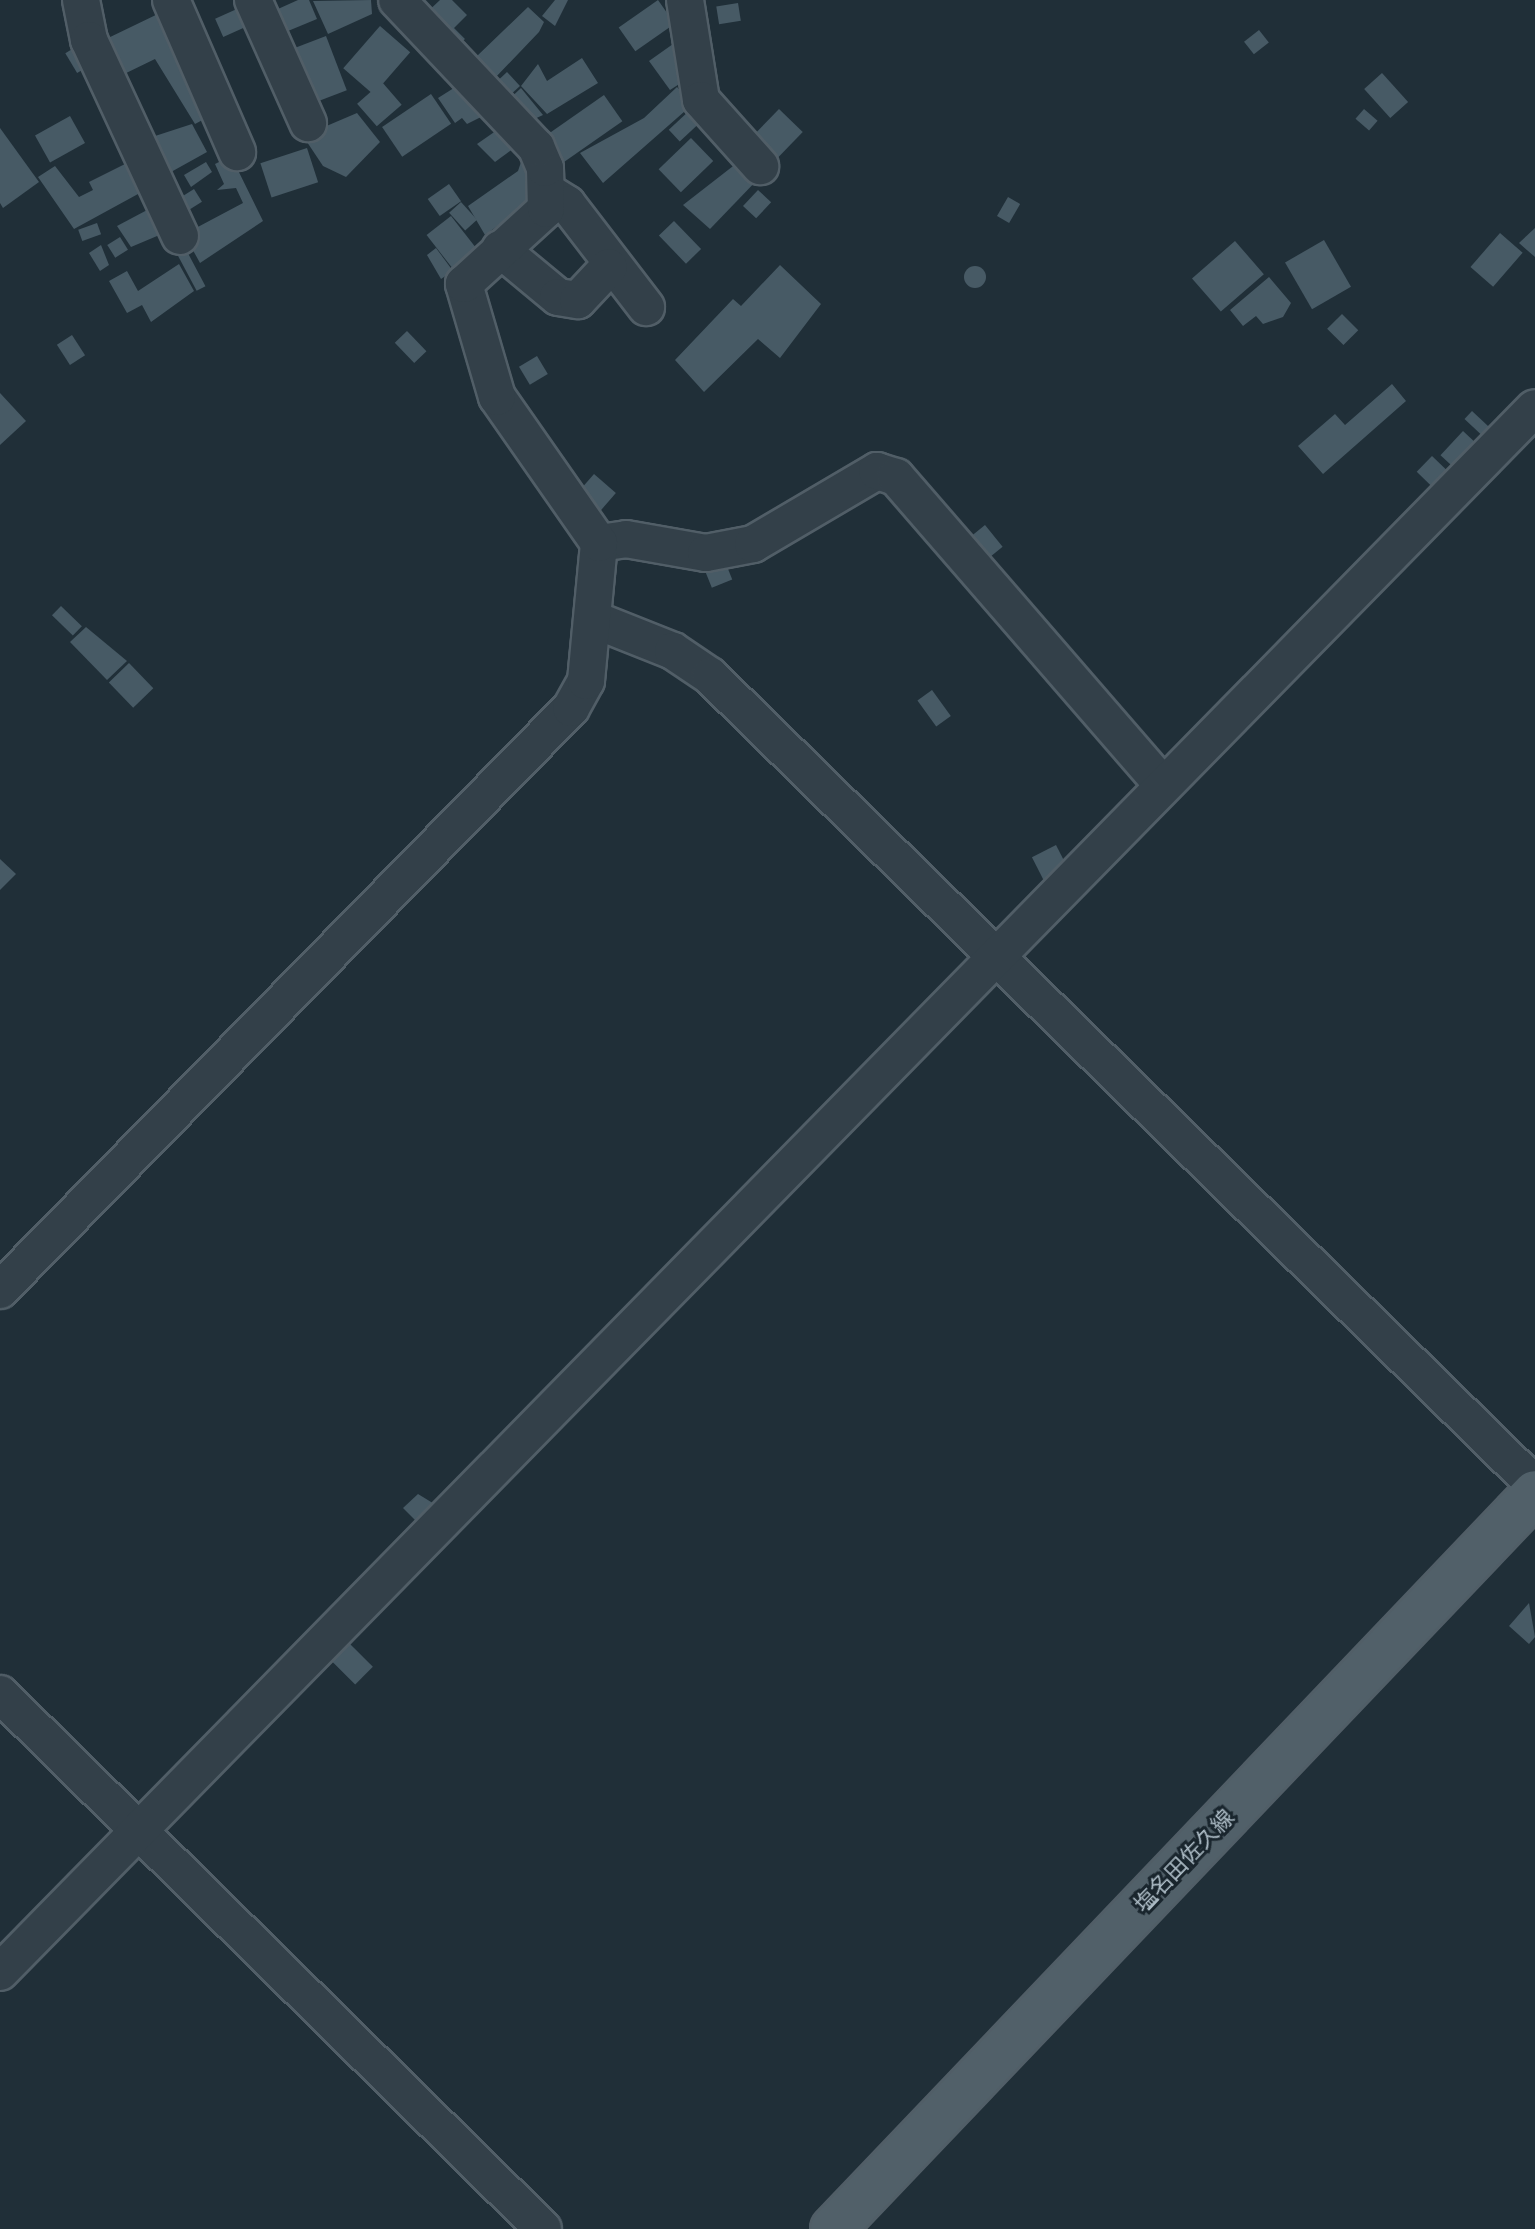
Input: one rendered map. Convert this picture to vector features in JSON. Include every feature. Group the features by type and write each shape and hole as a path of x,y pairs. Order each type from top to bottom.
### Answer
{"main road":[{"name":"塩名田佐久線","path":"846,2224 1535,1493"}],"street":[{"path":"81,0 89,40 180,236"},
{"path":"171,0 237,152"},
{"path":"253,0 308,123"},
{"path":"0,1290 571,708 586,681 595,620 599,543 497,397 464,284 546,209 551,194 536,147 397,0"},
{"path":"685,0 701,100 760,166"},
{"path":"551,194 567,204 609,267 646,307"},
{"path":"500,249 558,297 578,300 609,267"},
{"path":"0,1972 996,951 1535,408"},
{"path":"599,543 626,539 706,553 753,544 877,471 896,477 1163,785"},
{"path":"595,620 673,651 710,676 996,951 1535,1485"},
{"path":"0,1694 543,2229"}],"building":[{"path":"298,0 309,0 317,19 288,31 278,9"},
{"path":"371,0 372,14 328,34 313,1"},
{"path":"440,0 452,0 467,15 454,28 465,39 456,47 423,16"},
{"path":"555,0 568,0 555,26 542,16"},
{"path":"658,0 675,24 635,51 619,28"},
{"path":"738,3 741,21 719,24 716,6"},
{"path":"248,4 256,22 223,37 215,19"},
{"path":"528,7 544,22 539,32 494,79 456,50 465,42 477,56"},
{"path":"162,12 210,116 195,124 155,59 118,77 106,39"},
{"path":"380,26 410,52 373,95 343,68"},
{"path":"1259,30 1269,43 1254,54 1244,42"},
{"path":"326,36 347,90 308,105 287,51"},
{"path":"673,44 684,81 670,90 649,61"},
{"path":"79,45 91,65 77,73 65,53"},
{"path":"582,58 598,83 547,114 521,86 538,64 547,81"},
{"path":"507,72 520,86 503,102 490,88"},
{"path":"1382,73 1408,102 1390,118 1364,89"},
{"path":"382,82 402,105 377,126 357,104"},
{"path":"457,86 483,116 467,124 462,118 455,123 438,98"},
{"path":"677,87 693,104 603,183 580,153 644,118"},
{"path":"521,88 543,115 528,122 506,102"},
{"path":"431,94 451,124 402,157 382,127"},
{"path":"604,95 622,121 560,165 542,139"},
{"path":"779,109 803,132 776,160 752,137"},
{"path":"1364,109 1378,121 1369,131 1355,119"},
{"path":"690,110 701,122 680,141 669,130"},
{"path":"357,113 380,142 346,177 323,166 303,136"},
{"path":"70,116 85,143 50,163 35,135"},
{"path":"192,124 207,152 162,177 152,137"},
{"path":"0,128 39,182 3,208 0,203"},
{"path":"500,128 514,148 495,162 477,144"},
{"path":"691,138 713,161 681,192 659,169"},
{"path":"307,148 318,182 272,197 260,163"},
{"path":"231,156 263,221 200,263 178,223 194,229 243,203 236,188 217,190 224,184 215,164"},
{"path":"522,159 536,198 485,235 468,206 518,171"},
{"path":"206,162 212,172 191,187 184,175"},
{"path":"127,163 149,188 74,229 38,177 55,166 79,197 93,190 89,182"},
{"path":"737,163 760,177 710,229 683,205"},
{"path":"449,184 461,201 440,216 428,199"},
{"path":"194,189 202,202 182,214 174,201"},
{"path":"758,190 771,202 756,218 743,206"},
{"path":"1008,197 1020,204 1009,223 997,216"},
{"path":"461,202 477,220 465,231 449,213"},
{"path":"149,209 169,231 131,247 117,226"},
{"path":"451,216 477,249 452,268 427,235"},
{"path":"674,221 701,249 686,264 659,236"},
{"path":"97,223 101,234 82,241 78,230"},
{"path":"1535,228 1535,257 1519,243"},
{"path":"1500,233 1523,253 1493,287 1470,267"},
{"path":"120,237 128,250 115,258 107,245"},
{"path":"1324,240 1351,287 1312,309 1285,262"},
{"path":"1235,241 1264,274 1221,312 1192,278"},
{"path":"182,242 205,286 197,291 173,247"},
{"path":"101,245 109,265 100,271 89,253"},
{"path":"436,248 453,271 441,279 427,255"},
{"path":"179,264 194,291 151,322 142,305 127,313 109,281 127,271 138,291"},
{"path":"780,265 821,304 780,358 758,339 704,392 675,360 733,299 741,306"},
{"path":"975,266 983,269 986,277 983,285 975,288 967,285 964,277 967,269"},
{"path":"1269,277 1291,303 1283,317 1263,324 1256,316 1243,326 1230,310"},
{"path":"1342,314 1358,330 1343,345 1327,329"},
{"path":"407,331 426,351 414,363 395,343"},
{"path":"72,335 85,355 70,365 57,345"},
{"path":"537,356 548,374 530,385 519,367"},
{"path":"1392,384 1406,401 1323,474 1298,446 1335,414 1345,425"},
{"path":"0,393 26,421 0,445"},
{"path":"1472,411 1489,427 1481,435 1464,419"},
{"path":"1463,431 1480,447 1457,471 1440,455"},
{"path":"1432,456 1454,477 1438,493 1417,472"},
{"path":"594,474 616,493 599,513 577,494"},
{"path":"985,525 1003,547 985,561 967,539"},
{"path":"724,559 732,579 712,588 704,567"},
{"path":"61,606 82,626 73,635 52,615"},
{"path":"86,627 127,661 107,680 70,642"},
{"path":"129,663 153,688 133,708 109,682"},
{"path":"932,690 951,716 936,726 917,701"},
{"path":"1056,845 1067,867 1043,880 1032,857"},
{"path":"0,859 16,874 0,890"},
{"path":"418,1494 436,1505 419,1524 403,1508"},
{"path":"1529,1603 1535,1637 1529,1644 1509,1626"},
{"path":"346,1640 373,1667 355,1685 328,1658"}]}
